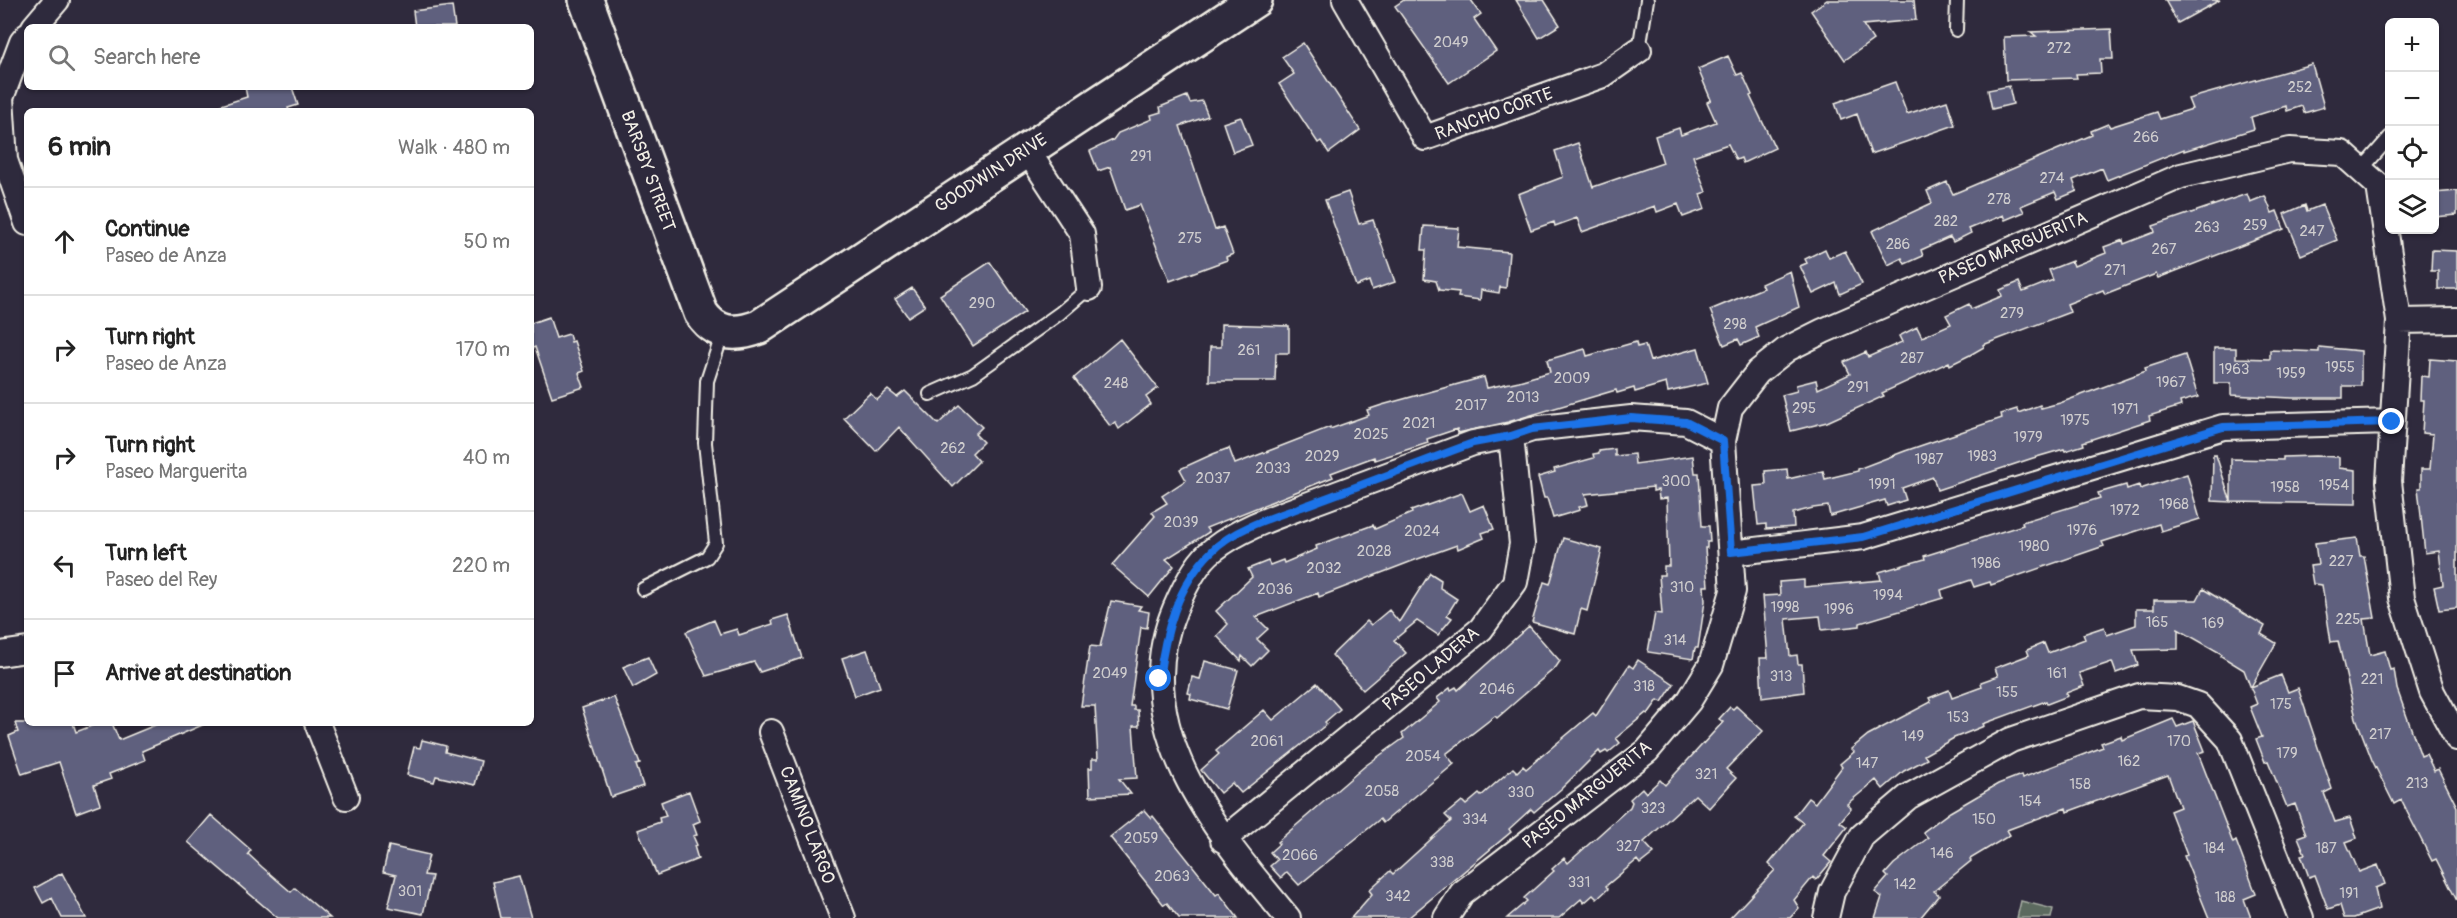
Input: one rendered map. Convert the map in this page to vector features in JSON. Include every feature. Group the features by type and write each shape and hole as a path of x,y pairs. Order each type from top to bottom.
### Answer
{"street":[{"path":"37,24 57,0"},
{"name":"BARSBY STREET","path":"586,0 701,313 709,324 724,330"},
{"name":"GOODWIN DRIVE","path":"724,330 740,334 759,327 1255,0"},
{"name":"RANCHO CORTE","path":"1345,0 1425,138 1603,75 1639,50"},
{"path":"24,40 1,98 5,160 24,214"},
{"path":"1027,150 1082,234 1089,288"},
{"name":"PASEO MARGUERITA","path":"1446,918 1462,893 1647,751 1689,701 1711,665 1733,591 1723,441 1730,408 1758,372 1786,349 1823,331 2170,181 2290,150 2342,153 2379,186 2399,321 2389,481 2402,598 2432,692 2457,738"},
{"path":"2399,321 2457,320"},
{"path":"1288,918 1223,840 1188,781 1163,710 1159,679 1165,635 1184,588 1212,550 1248,527 1473,443 1511,436 1532,429 1637,418 1686,422 1723,441"},
{"path":"1731,552 1863,537 2223,427 2392,422"},
{"name":"PASEO LADERA","path":"1223,840 1481,629 1502,601 1515,582 1522,544 1511,436"},
{"path":"0,654 24,650"},
{"path":"1826,918 1833,892 1862,836 1908,797 2011,740 2139,696 2178,698 2198,705 2230,740 2301,918"},
{"path":"318,726 346,797"},
{"name":"CAMINO LARGO","path":"771,732 843,918"}],"lane":[{"path":"1639,50 1647,0"},
{"path":"1956,30 1957,0"},
{"path":"2361,170 2385,143"},
{"path":"930,394 973,375 1060,314 1089,288"},
{"path":"643,589 707,557 716,543 705,443 707,381 724,330"}],"green space":[{"path":"2021,901 2053,909 2051,918 2017,918"}],"building":[{"path":"1404,0 1471,0 1481,14 1474,19 1496,51 1449,83 1395,6"},
{"path":"1516,0 1544,0 1560,25 1539,38"},
{"path":"1827,0 1914,0 1916,20 1863,25 1873,40 1845,60 1811,11"},
{"path":"2165,0 2220,0 2178,23"},
{"path":"452,6 455,24 415,24 413,11"},
{"path":"2111,29 2113,59 2100,59 2101,73 2076,74 2077,78 2006,80 2004,37 2036,36 2031,32"},
{"path":"1303,43 1360,130 1329,153 1321,141 1318,143 1279,84 1294,74 1282,57"},
{"path":"1728,56 1737,75 1742,73 1752,95 1750,96 1775,148 1743,163 1741,158 1736,160 1728,144 1693,156 1706,192 1700,194 1705,209 1683,217 1678,204 1657,212 1655,206 1582,232 1577,218 1555,226 1554,222 1531,230 1518,194 1563,177 1555,151 1578,143 1593,187 1663,163 1655,136 1679,128 1681,135 1716,122 1707,102 1711,100 1698,69"},
{"path":"2312,64 2324,107 2304,113 2302,106 2287,111 2286,106 2251,117 2254,129 2184,151 2184,149 2107,180 2102,168 2073,180 2077,191 2058,199 2055,192 2021,206 2024,212 2005,220 2003,215 1969,229 1971,233 1953,242 1950,237 1921,250 1923,256 1905,264 1902,258 1888,265 1872,231 1932,203 1927,191 1947,182 1953,194 2092,135 2091,131 2108,124 2110,127 2157,112 2160,119 2192,109 2188,99"},
{"path":"1895,82 1907,114 1947,101 1955,125 1871,154 1857,114 1841,120 1835,103"},
{"path":"2009,86 2013,104 1992,109 1988,90"},
{"path":"246,90 293,90 298,105 288,108 215,108 247,97"},
{"path":"1187,96 1190,103 1202,101 1208,116 1180,126 1215,230 1223,227 1233,254 1226,257 1227,260 1170,281 1140,205 1125,210 1110,167 1098,171 1090,151 1113,140 1118,133 1152,119 1151,115 1161,112 1160,107"},
{"path":"1241,117 1252,145 1233,152 1223,123"},
{"path":"2457,191 2457,215 2439,217 2439,193"},
{"path":"1348,192 1359,224 1373,220 1395,282 1372,290 1369,281 1356,286 1325,200"},
{"path":"2247,194 2250,202 2265,196 2272,213 2277,211 2284,229 2158,278 2156,274 2105,294 2103,290 2067,304 2070,312 1983,345 1984,347 1950,365 1949,362 1882,393 1884,396 1827,422 1791,431 1782,395 1797,391 1796,385 1816,380 1818,389 1850,374 1844,362 1866,352 1868,357 1902,342 1899,336 1917,327 1922,337 1951,324 1946,315 1969,304 1971,309 2002,296 2000,290 2019,282 2023,292 2053,280 2049,270 2072,261 2074,266 2106,253 2104,247 2123,240 2124,244 2155,232 2153,226"},
{"path":"2305,205 2307,211 2322,205 2337,240 2301,255 2284,214"},
{"path":"1424,226 1459,228 1457,247 1509,252 1506,288 1500,287 1499,293 1481,290 1480,300 1458,297 1459,292 1439,290 1436,281 1424,279 1426,250 1422,250"},
{"path":"1825,249 1829,258 1845,251 1862,284 1840,294 1836,283 1813,294 1800,266 1807,263 1805,259"},
{"path":"2432,250 2457,251 2457,289 2438,289 2438,271 2431,271"},
{"path":"990,262 1025,312 973,346 940,295"},
{"path":"1790,271 1799,307 1755,327 1759,337 1741,345 1738,339 1724,345 1710,310 1763,288 1761,284"},
{"path":"912,288 925,306 908,317 895,299"},
{"path":"549,317 556,338 569,334 571,342 574,341 584,371 579,373 584,387 552,397 534,348 534,322"},
{"path":"1221,324 1289,326 1289,353 1276,353 1275,381 1209,381 1210,347 1221,347"},
{"path":"1120,339 1158,388 1146,397 1151,404 1119,429 1115,422 1110,426 1074,378"},
{"path":"1636,342 1637,347 1645,345 1650,361 1698,348 1708,383 1668,392 1666,383 1635,392 1634,388 1617,393 1616,390 1508,422 1458,433 1457,429 1427,439 1428,443 1375,460 1374,457 1331,473 1333,477 1206,528 1209,532 1166,559 1174,566 1149,597 1112,565 1155,516 1152,512 1167,503 1162,496 1186,480 1180,469 1213,454 1229,448 1235,464 1330,427 1330,429 1369,415 1367,410 1382,405 1484,377 1487,388 1519,381 1550,372 1547,360 1585,349 1587,356"},
{"path":"2319,347 2361,351 2361,386 2343,386 2343,398 2292,398 2231,395 2231,383 2214,383 2214,348 2236,348 2236,358 2270,359 2270,350 2319,352"},
{"path":"2185,355 2198,397 2180,402 2181,406 2149,416 2150,420 2083,442 2084,445 2033,458 1937,490 1933,477 1902,488 1906,500 1887,506 1885,500 1830,516 1828,506 1813,508 1793,513 1794,527 1766,529 1766,524 1758,525 1754,486 1766,485 1765,471 1787,469 1788,479 1823,471 1825,479 1858,471 1858,469 1905,451 2002,418 2001,414 2017,409 2018,413 2040,405 2041,408 2060,403 2146,371 2145,368"},
{"path":"2430,359 2457,361 2457,608 2439,610 2434,587 2443,585 2439,551 2425,553 2418,488 2421,488 2421,469 2430,469 2433,434 2422,433 2424,400 2420,400 2421,376 2429,377"},
{"path":"888,390 897,397 905,391 938,424 959,405 982,427 975,434 983,442 972,453 979,461 953,487 899,427 876,451 844,418 870,393 877,400"},
{"path":"1615,449 1615,456 1634,454 1635,464 1693,456 1695,473 1699,473 1702,526 1709,526 1710,542 1707,542 1707,548 1705,548 1708,586 1704,586 1705,601 1698,648 1695,648 1693,659 1648,652 1655,613 1662,614 1659,575 1664,575 1664,566 1669,566 1667,498 1659,499 1658,490 1653,491 1653,487 1585,494 1588,505 1579,507 1580,510 1553,518 1547,498 1544,498 1538,477 1555,472 1554,469 1594,458 1593,454 1599,451"},
{"path":"2213,455 2216,455 2231,502 2212,501"},
{"path":"2283,457 2339,457 2339,468 2356,470 2356,504 2231,502 2231,459 2283,460"},
{"path":"2187,474 2200,519 2161,531 2159,524 2102,542 2104,546 1991,585 1990,582 1974,587 1971,580 1941,590 1943,598 1860,623 1860,626 1822,630 1820,616 1786,619 1790,656 1797,655 1798,664 1802,664 1804,692 1762,698 1760,658 1768,658 1763,596 1780,595 1779,582 1804,580 1804,587 1881,580 1879,572 1925,559 1924,556 2100,498 2098,493 2126,485 2127,489 2139,485 2140,489"},
{"path":"1462,493 1470,511 1484,505 1494,529 1482,533 1484,538 1458,549 1457,545 1415,560 1319,597 1318,593 1256,617 1268,629 1257,639 1268,650 1252,666 1242,656 1241,661 1217,636 1228,624 1216,611 1252,577 1248,569 1268,561 1270,565 1283,560 1284,563 1317,549 1316,546 1373,525 1375,529 1412,513 1411,511"},
{"path":"1563,538 1602,549 1587,611 1581,609 1575,634 1532,622 1544,582 1550,584"},
{"path":"2357,538 2360,556 2364,556 2375,618 2364,619 2370,655 2385,651 2390,670 2394,669 2397,689 2421,756 2426,754 2434,771 2438,769 2457,807 2457,901 2436,859 2432,861 2401,800 2394,804 2372,760 2356,718 2338,641 2331,642 2322,585 2313,584 2310,566 2318,565 2315,543"},
{"path":"1430,573 1441,580 1440,588 1457,599 1447,615 1452,618 1438,635 1417,621 1394,640 1406,653 1363,690 1332,655 1367,621 1371,625 1389,610 1399,622"},
{"path":"2203,589 2265,626 2261,634 2276,643 2251,687 2281,675 2288,692 2298,688 2332,789 2324,793 2335,822 2350,818 2357,838 2346,842 2359,872 2378,865 2385,884 2375,888 2379,909 2354,918 2344,918 2340,905 2328,909 2315,875 2309,877 2301,855 2305,854 2298,837 2306,834 2295,804 2287,807 2256,739 2262,737 2250,707 2257,704 2244,670 2221,656 2222,654 2178,629 2178,649 2133,650 2138,665 2116,673 2112,662 2079,673 2084,686 2066,693 2068,696 2047,704 2046,701 1983,724 1984,726 1954,738 1924,755 1927,759 1904,771 1883,789 1876,780 1847,804 1851,808 1840,822 1847,827 1824,856 1831,862 1816,880 1813,877 1794,900 1799,908 1790,918 1730,918 1775,870 1769,864 1803,823 1794,816 1808,798 1815,803 1842,767 1840,764 1854,752 1851,749 1868,735 1931,702 1929,698 1949,690 1952,698 1982,687 1981,682 1998,676 1995,668 2029,655 2027,650 2044,643 2048,653 2085,639 2083,634 2104,627 2107,635 2136,625 2136,609 2154,609 2154,600 2197,600"},
{"path":"1111,601 1141,606 1138,610 1149,612 1147,628 1141,627 1130,706 1138,710 1139,726 1133,726 1137,778 1119,779 1131,794 1090,796 1089,768 1092,768 1092,759 1098,759 1095,706 1081,706 1090,646 1100,647"},
{"path":"788,615 802,658 760,672 754,662 706,676 686,632 714,620 720,634 737,629 739,635 773,624 772,620"},
{"path":"1529,626 1560,661 1556,667 1497,718 1495,716 1446,754 1454,764 1383,823 1380,819 1299,885 1287,872 1281,878 1270,866 1277,860 1270,852 1279,844 1277,842 1365,766 1404,738 1402,734 1440,702 1437,698 1450,688 1451,690 1456,687 1458,690"},
{"path":"867,650 880,687 855,696 842,658"},
{"path":"648,657 656,675 633,688 623,667"},
{"path":"1638,660 1674,684 1662,702 1658,700 1648,714 1646,713 1616,738 1620,743 1608,753 1606,751 1601,754 1599,751 1561,789 1534,812 1531,809 1509,829 1511,832 1408,918 1351,918 1372,894 1369,890 1390,871 1393,874 1451,821 1445,815 1462,801 1466,805 1479,794 1481,796 1513,768 1517,772 1523,766 1526,769 1593,713 1596,716 1629,665 1633,668"},
{"path":"1205,661 1238,670 1227,709 1190,699 1191,694 1188,693 1192,677 1200,679"},
{"path":"1317,683 1340,709 1325,722 1327,724 1241,793 1232,783 1220,793 1201,770 1219,754 1216,751 1264,710 1273,720"},
{"path":"614,697 640,764 636,765 643,786 611,797 582,708"},
{"path":"1736,706 1763,731 1726,769 1736,778 1709,808 1695,795 1644,842 1654,853 1640,864 1637,860 1606,886 1608,889 1597,899 1593,895 1584,903 1581,899 1559,918 1507,918 1527,901 1524,898 1554,871 1552,869 1564,858 1568,863 1630,807 1632,802 1630,799 1642,788 1646,793 1660,780 1665,785 1723,722 1719,719 1730,707 1733,709"},
{"path":"2173,719 2177,727 2193,721 2205,751 2198,753 2233,843 2236,841 2256,894 2244,899 2251,918 2209,918 2184,856 2187,855 2170,811 2180,807 2168,775 2067,812 2066,808 2007,830 2010,835 1970,859 1971,861 1934,891 1939,895 1920,918 1875,918 1882,897 1875,892 1888,877 1885,874 1894,864 1928,838 1923,832 1950,812 1998,784 2021,775 2022,778 2103,747 2101,743 2121,736 2122,740"},
{"path":"15,723 24,723 24,726 74,726 76,732 91,726 113,726 119,740 153,726 200,726 142,751 145,760 109,774 111,779 94,785 100,804 76,813 59,762 22,774 9,736 18,732"},
{"path":"422,740 446,746 445,752 481,761 475,785 436,776 434,782 407,775 414,747 420,748"},
{"path":"689,791 700,821 693,824 697,835 693,836 697,845 694,846 698,859 657,875 638,830 660,822 659,818 666,816 661,802"},
{"path":"1144,810 1151,818 1153,816 1216,895 1219,893 1238,918 1179,918 1167,903 1164,905 1110,837"},
{"path":"211,815 251,850 248,854 262,867 291,892 295,888 330,918 278,918 188,842"},
{"path":"389,846 429,855 424,875 432,876 423,914 388,907 396,875 383,872"},
{"path":"62,873 86,918 62,918 52,898 43,903 35,888"},
{"path":"519,876 531,918 501,918 493,882"}],"route":[{"path":"1159,679 1165,635 1184,588 1212,550 1248,527 1473,443 1511,436 1532,429 1637,418 1686,422 1723,441 1731,552 1863,537 2223,427 2392,422"}]}
